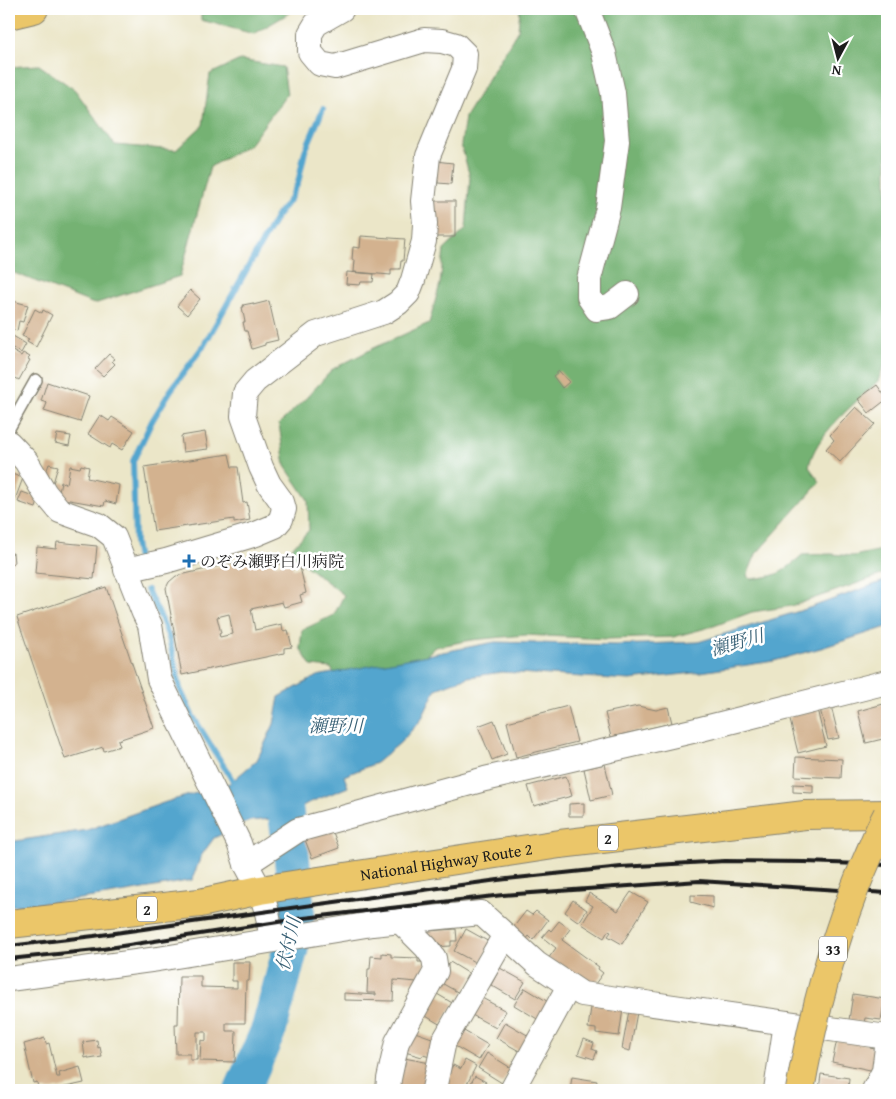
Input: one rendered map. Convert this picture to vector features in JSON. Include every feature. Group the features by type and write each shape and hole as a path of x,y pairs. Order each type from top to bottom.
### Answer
{"main road":[{"path":"9,15 34,9"},
{"name":"National Highway Route 2","path":"9,924 200,903 272,889 560,844 805,815 887,814"},
{"name":"33","path":"800,1090 815,1016 834,947 851,896 887,814"}],"street":[{"path":"126,570 166,561 256,534 275,526 281,520 284,509 282,502 269,484 254,450 243,416 245,393 255,381 316,334 384,312 398,303 408,293 424,241 424,201 428,156 464,69 465,54 456,45 442,41 424,40 335,67 320,64 310,52 310,34 316,24 342,9"},
{"path":"587,9 604,53 613,93 617,141 608,208 589,279 589,297 597,308 610,307 627,294"},
{"path":"9,443 26,461 45,493 60,511 99,525 114,537 150,625 159,679 242,853 272,889 267,912 277,939"},
{"path":"242,853 288,837 485,779 692,731 887,682"},
{"path":"9,979 158,959 400,921 481,913 538,964 582,994 887,1037"},
{"path":"388,1090 397,1042 436,971 434,958 426,947 400,921"},
{"path":"436,1090 434,1089 444,1041 505,934"},
{"path":"512,1090 569,986"},
{"path":"776,1090 786,1023"},
{"path":"882,1078 887,1048"}],"lane":[{"path":"9,428 36,380"}],"green space":[{"path":"201,9 296,9 254,34 201,20"},
{"path":"520,9 887,9 887,361 878,381 847,410 819,443 812,455 809,467 820,482 756,554 747,576 751,579 779,573 802,555 831,554 853,556 887,549 887,573 792,606 752,612 714,626 673,637 607,639 525,635 471,640 435,647 406,674 343,690 331,668 311,666 300,648 302,630 334,615 344,595 288,552 309,530 308,500 285,466 279,424 333,369 429,323 440,284 444,250 466,229 470,177 461,145 465,117 518,30"},
{"path":"240,60 283,67 287,94 250,144 210,167 180,276 94,304 9,271 9,67 39,65 75,90 115,145 176,150 203,125 210,74"}],"water":[{"name":"瀬野川","path":"887,580 887,627 774,661 630,680 502,672 468,677 436,689 421,720 400,743 376,763 344,776 348,787 306,804 283,818 249,821 214,838 201,856 192,880 101,896 9,906 9,842 87,830 166,802 230,783 257,760 274,724 279,697 317,676 495,642 616,645 698,642 806,609"}],"building":[{"path":"435,161 453,163 451,184 438,183 438,180 434,180"},
{"path":"433,201 455,201 455,237 435,237"},
{"path":"361,236 405,239 403,261 401,261 400,269 391,269 391,275 354,272 355,260 352,260 353,247 360,248"},
{"path":"347,272 374,274 373,282 361,282 360,285 346,284"},
{"path":"190,290 200,299 187,315 177,306"},
{"path":"9,300 28,305 23,322 19,321 17,331 9,328"},
{"path":"269,301 278,340 252,349 247,331 245,331 242,307 244,307 243,305 253,303 253,305"},
{"path":"35,309 42,313 43,310 52,315 36,347 27,342 29,339 22,336"},
{"path":"13,336 26,344 21,353 9,346"},
{"path":"9,349 21,356 23,353 30,357 19,380 9,374"},
{"path":"109,354 115,359 112,361 115,364 103,376 95,369"},
{"path":"559,371 569,382 562,388 553,376"},
{"path":"47,382 89,396 80,422 44,411 47,403 41,401"},
{"path":"877,385 887,399 869,413 858,399"},
{"path":"856,407 875,424 840,462 826,449 834,440 830,435"},
{"path":"100,415 109,421 112,417 134,431 122,450 112,444 110,448 88,434"},
{"path":"205,432 208,449 183,452 181,436"},
{"path":"57,434 71,436 69,446 55,443"},
{"path":"229,454 232,467 238,467 243,503 247,502 250,520 234,523 234,519 154,531 144,467"},
{"path":"49,464 58,466 51,490 43,481"},
{"path":"81,465 89,467 87,478 119,485 116,504 105,501 104,506 58,498 61,482 67,484 70,466 80,468"},
{"path":"9,473 23,478 13,505 9,504"},
{"path":"22,492 39,498 36,508 18,502"},
{"path":"57,542 97,546 94,579 35,573 37,547 56,549"},
{"path":"13,553 14,563 9,564 9,554"},
{"path":"272,554 275,565 291,561 293,569 300,567 306,593 300,595 302,602 284,607 282,602 251,609 255,630 282,624 283,631 288,630 292,647 284,648 284,653 182,675 166,588 169,582 176,576","holes":["229,614 233,634 220,637 219,634 221,633 217,617"]},
{"path":"106,587 154,728 118,740 120,746 104,751 103,747 65,759 17,617"},
{"path":"887,703 887,738 866,743 858,711"},
{"path":"568,706 577,742 516,757 507,722"},
{"path":"638,706 656,710 668,707 672,723 611,737 605,713"},
{"path":"831,706 839,738 828,740 820,709"},
{"path":"817,709 826,746 798,753 789,716"},
{"path":"494,720 507,754 492,760 478,726"},
{"path":"796,757 842,759 841,778 795,776"},
{"path":"605,764 612,795 591,800 584,769"},
{"path":"566,776 572,796 534,806 528,786"},
{"path":"793,784 813,785 813,793 793,792"},
{"path":"584,803 584,816 569,816 569,804"},
{"path":"331,827 339,848 312,858 304,837"},
{"path":"631,892 648,902 622,944 608,936 611,932 608,931 604,938 582,924 593,906 585,901 589,893 618,911"},
{"path":"691,895 713,896 713,908 691,902"},
{"path":"573,900 587,910 579,922 565,912"},
{"path":"526,911 532,915 536,911 548,920 533,940 529,936 526,940 512,929"},
{"path":"559,921 570,929 562,940 599,967 598,969 603,973 592,988 548,959 556,948 542,937 549,929 551,931"},
{"path":"456,929 457,941 451,941 451,946 433,947 428,941 428,931"},
{"path":"466,929 491,943 480,965 454,951"},
{"path":"382,953 391,954 391,957 418,958 418,962 425,962 424,980 417,980 417,982 394,980 393,1001 344,1000 344,993 376,995 376,993 367,993 368,969 370,969 371,956 382,957"},
{"path":"232,962 250,962 249,981 246,981 245,1023 226,1023 226,1031 236,1031 235,1062 200,1061 201,1040 206,1041 206,1032 197,1032 197,1060 190,1060 190,1054 176,1054 175,1024 178,1024 179,976 201,976 201,987 237,988 237,981 232,981"},
{"path":"450,962 473,976 461,994 438,981"},
{"path":"500,968 525,982 515,999 491,985"},
{"path":"525,988 550,1003 539,1020 514,1005"},
{"path":"432,991 454,1004 441,1025 419,1012"},
{"path":"853,994 885,999 881,1020 865,1018 864,1023 849,1020"},
{"path":"482,998 506,1011 496,1028 472,1015"},
{"path":"592,1001 623,1009 619,1036 596,1033 596,1029 588,1028"},
{"path":"630,1005 638,1007 630,1051 622,1049"},
{"path":"505,1022 529,1036 521,1052 496,1038"},
{"path":"412,1031 435,1039 430,1057 423,1055 422,1057 405,1052"},
{"path":"464,1031 488,1045 479,1060 455,1046"},
{"path":"45,1038 46,1044 49,1043 57,1077 60,1077 59,1073 80,1067 84,1083 52,1090 38,1090 37,1082 33,1083 24,1044"},
{"path":"584,1039 594,1043 592,1049 597,1051 594,1059 578,1054"},
{"path":"97,1040 102,1057 85,1058 83,1042"},
{"path":"837,1040 871,1045 870,1048 880,1050 875,1071 832,1062"},
{"path":"487,1053 511,1068 502,1083 478,1068"},
{"path":"399,1057 430,1063 424,1090 393,1090"},
{"path":"465,1060 476,1066 464,1090 455,1090 443,1084 453,1065 461,1069"},
{"path":"821,1074 849,1078 848,1090 819,1090"},
{"path":"475,1076 486,1082 481,1090 467,1090"},
{"path":"572,1077 597,1081 595,1090 570,1090"}],"waterway":[{"path":"139,564 135,543 133,461 152,421 171,390 204,345 277,216 290,199 298,183 305,151 323,109"},
{"path":"147,590 169,638 180,689 192,715 236,786"},
{"name":"伏付川","path":"242,1090 269,1029 291,947 297,912 283,791"}],"railway":[{"path":"9,946 498,880 621,867 725,861 887,865"},
{"path":"9,959 96,950 304,918 503,895 699,881 887,893"}],"place":[{"name":"のぞみ瀬野白川病院","path":"189,561"}]}
